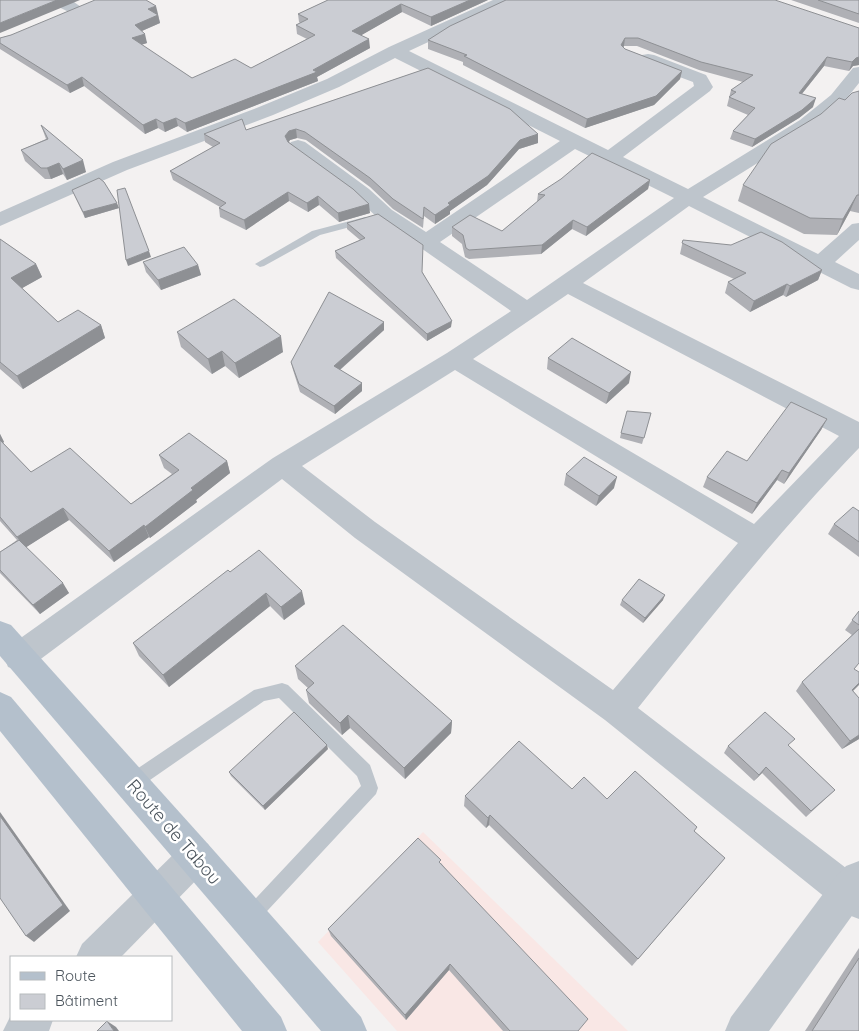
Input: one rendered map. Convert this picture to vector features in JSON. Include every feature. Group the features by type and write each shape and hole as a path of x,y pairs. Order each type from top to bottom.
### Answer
{"main road":[{"name":"Route de Tabou","path":"9,645 196,856 248,919 347,1031"},
{"path":"0,707 267,1031"}],"street":[{"path":"0,220 120,166 300,97 506,0"},
{"path":"59,8 84,6"},
{"path":"395,51 859,283"},
{"path":"610,158 704,87 700,79 630,52"},
{"path":"9,645 282,465 455,359 567,284 689,197 806,124 837,99 859,72"},
{"path":"426,242 575,140"},
{"path":"298,146 362,193 385,214 527,310"},
{"path":"820,263 859,229"},
{"path":"567,284 858,433 802,490 758,540 616,710"},
{"path":"455,359 758,540"},
{"path":"282,465 365,530 616,710 855,890 745,1031"},
{"path":"96,956 196,856"},
{"path":"23,1031 33,1021"}],"lane":[{"path":"260,264 316,233 385,214"},
{"path":"131,783 260,695 282,690 364,771 370,788 248,919"}],"shaded area":[{"path":"423,832 628,1031 397,1031 318,942"}],"building":[{"path":"0,0 57,0 0,23"},
{"path":"95,0 146,0 156,6 148,9 158,15 135,25 145,34 132,38 192,78 235,59 251,68 315,35 296,25 308,19 298,14 328,0 470,0 431,17 401,4 352,31 369,39 313,70 317,72 185,123 176,118 163,123 156,119 143,125 82,77 67,85 0,43 0,38"},
{"path":"506,0 775,0 859,28 859,57 852,62 827,57 799,93 816,98 802,110 755,139 733,131 755,108 729,97 736,92 731,90 753,75 701,62 638,38 625,38 621,45 625,49 682,71 656,96 587,119 464,56 467,55 428,40 450,26"},
{"path":"818,0 859,0 859,14"},
{"path":"428,68 510,109 538,134 520,140 488,176 448,203 450,205 435,215 424,207 423,219 393,199 370,178 305,132 296,129 289,131 285,136 288,142 353,189 369,204 338,213 318,196 307,203 288,192 244,220 219,208 226,203 170,171 220,143 204,134 242,119 246,130"},
{"path":"859,91 859,195 857,195 843,219 810,218 743,185 771,144 821,114 839,98 845,100 852,93"},
{"path":"41,125 83,160 63,169 59,163 47,168 41,168 21,150 48,139"},
{"path":"592,153 650,180 587,227 573,220 542,245 469,250 466,248 463,235 452,227 470,215 502,231 545,195 538,194 561,179"},
{"path":"99,178 104,182 117,203 83,212 72,190"},
{"path":"125,188 149,251 126,260 117,190"},
{"path":"378,214 423,245 422,272 452,321 427,334 335,251 365,238 347,223"},
{"path":"761,232 782,242 822,270 790,286 787,284 754,301 728,282 746,273 682,243 683,240 731,245"},
{"path":"0,239 36,264 11,278 58,322 78,310 101,325 17,376 0,362"},
{"path":"184,247 198,265 158,280 143,262"},
{"path":"329,292 384,322 334,366 362,383 334,406 299,384 291,362"},
{"path":"234,299 281,336 235,363 222,351 208,359 177,332"},
{"path":"572,338 631,372 609,393 548,358"},
{"path":"791,402 827,419 789,473 782,470 757,503 707,477 727,451 747,461"},
{"path":"627,411 651,413 644,438 621,433"},
{"path":"189,433 227,461 191,488 193,490 145,527 144,525 109,551 63,508 17,537 0,517 0,440 31,472 70,448 131,504 179,470 159,455"},
{"path":"584,457 617,477 599,496 566,474"},
{"path":"853,507 859,511 859,542 834,524"},
{"path":"19,540 63,583 33,605 0,570 0,552"},
{"path":"259,550 302,591 281,607 266,593 163,675 133,643 228,570 230,572"},
{"path":"639,579 665,595 645,618 622,600"},
{"path":"859,611 859,625 852,620"},
{"path":"343,625 452,721 404,768 348,715 340,723 306,690 314,683 295,666"},
{"path":"859,629 859,663 854,669 859,672 859,683 852,690 859,698 859,735 850,741 802,682"},
{"path":"294,712 327,745 263,806 229,772"},
{"path":"765,712 795,739 788,745 835,790 811,811 766,767 759,775 728,746"},
{"path":"519,741 572,789 584,777 607,799 635,771 697,827 694,831 725,858 638,959 490,815 488,818 465,796"},
{"path":"0,816 63,905 26,936 0,898"},
{"path":"418,838 441,860 439,862 588,1019 578,1031 510,1031 450,964 405,1015 328,929"},
{"path":"859,958 859,1031 812,1031"},
{"path":"107,1021 114,1031 97,1031"}]}
